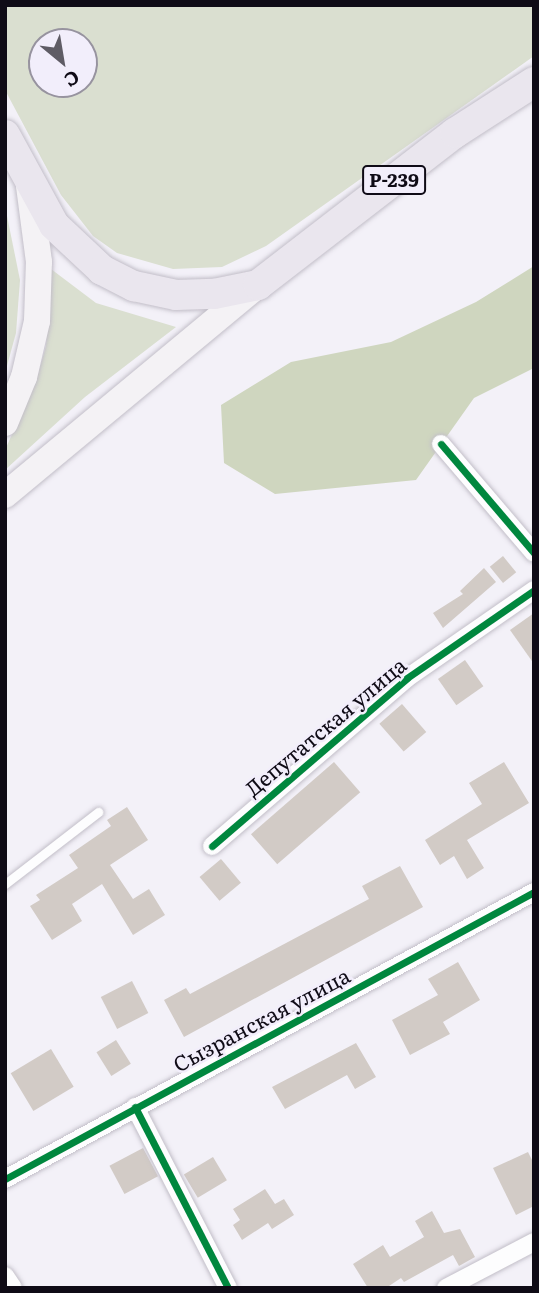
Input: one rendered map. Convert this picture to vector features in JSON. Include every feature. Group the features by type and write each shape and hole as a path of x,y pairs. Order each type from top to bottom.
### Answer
{"main road":[{"name":"Р-239","path":"5,135 29,186 76,250 134,286 176,295 214,294 258,285 455,133 534,82"},
{"path":"5,423 24,377 37,321 39,262 29,186"},
{"path":"5,495 258,285"}],"street":[{"path":"441,444 534,553"},
{"name":"Депутатская улица","path":"212,846 407,678 534,590"},
{"name":"Сызранская улица","path":"5,1179 534,892"},
{"path":"135,1107 228,1288"},
{"path":"446,1288 534,1242"},
{"path":"5,1276 13,1288"}],"lane":[{"path":"5,884 98,812"}],"green space":[{"path":"5,5 534,5 534,56 266,246 222,267 173,269 117,253 93,236 61,195 5,90"},
{"path":"5,206 20,280 16,333 5,373"},
{"path":"534,266 534,368 474,398 416,480 275,494 224,463 221,405 291,362 391,342 476,302"},
{"path":"51,269 96,303 176,327 85,397 5,470 5,450 36,381 46,346"}],"building":[{"path":"503,556 516,572 503,583 490,567"},
{"path":"484,568 496,582 443,628 433,613 463,594 460,591"},
{"path":"534,613 534,664 510,630"},
{"path":"465,660 483,686 456,705 438,679"},
{"path":"402,704 426,732 404,752 379,724"},
{"path":"334,762 360,792 277,864 251,834"},
{"path":"504,762 529,803 467,840 484,868 467,879 454,856 440,865 425,840 482,804 469,783"},
{"path":"127,807 148,840 110,865 133,899 149,889 165,915 133,935 102,884 72,904 82,921 52,940 30,906 40,900 36,895 78,868 69,855 111,826 107,820"},
{"path":"221,859 241,883 219,901 200,877"},
{"path":"400,866 423,907 184,1037 164,1000 186,988 190,994 369,899 362,886"},
{"path":"458,962 480,1000 443,1022 450,1034 410,1055 392,1020 438,995 428,979"},
{"path":"132,981 148,1013 117,1029 101,997"},
{"path":"116,1040 131,1064 111,1076 96,1052"},
{"path":"356,1043 376,1077 355,1089 347,1075 285,1109 272,1087"},
{"path":"51,1049 74,1087 33,1111 11,1073"},
{"path":"143,1148 158,1176 124,1194 109,1166"},
{"path":"528,1152 534,1164 534,1206 516,1215 493,1168"},
{"path":"213,1157 227,1180 198,1198 184,1175"},
{"path":"265,1189 275,1204 284,1199 294,1215 272,1229 268,1223 242,1240 233,1225 240,1220 233,1209"},
{"path":"432,1211 444,1233 460,1229 475,1257 459,1266 453,1255 404,1282 401,1278 386,1288 368,1288 353,1264 383,1245 390,1257 424,1237 415,1221"}],"cycle path":[{"path":"441,444 534,553"},
{"path":"212,846 407,678 534,590"},
{"path":"5,1179 534,892"},
{"path":"135,1107 228,1288"}]}
